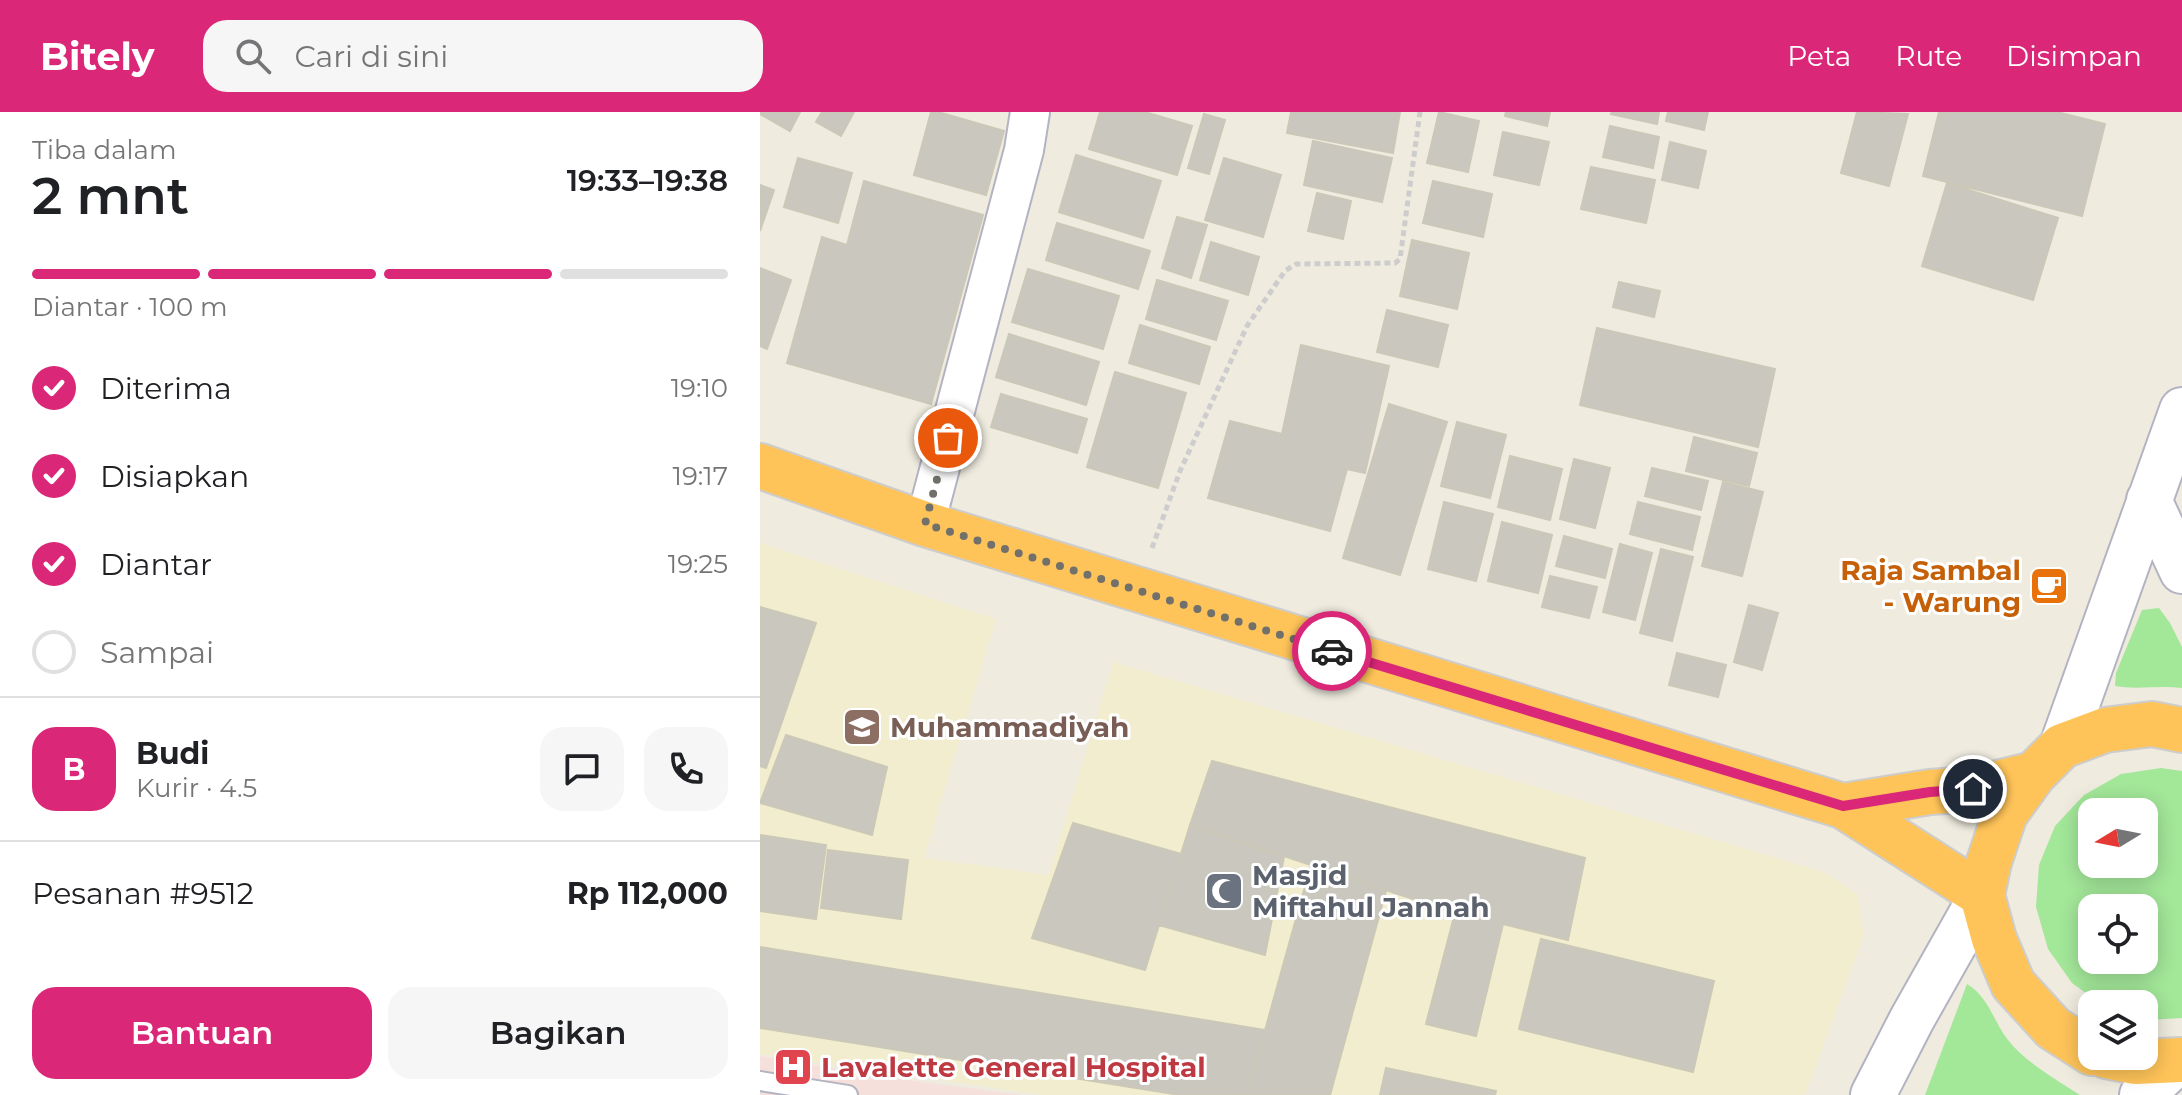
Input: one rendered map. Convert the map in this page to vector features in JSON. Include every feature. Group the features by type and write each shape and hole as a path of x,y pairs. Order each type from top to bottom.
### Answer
{"highway":[{"path":"760,466 925,524 1843,806 1982,895"},
{"path":"1843,806 1930,792 1973,789 2048,760 2105,730 2152,724 2182,730"},
{"path":"2048,760 2005,814 1982,895 1994,939 2013,984 2053,1028 2078,1044"},
{"path":"2158,1061 2179,1061"}],"street":[{"path":"925,524 1024,150 1030,112"},
{"path":"2048,760 2182,410"},
{"path":"2149,500 2182,571"},
{"path":"1873,1095 1982,895"},
{"path":"2142,1095 2179,1061"}],"lane":[{"path":"760,1081 848,1095"}],"path":[{"path":"1137,590 1180,471 1240,340 1285,271 1296,264 1395,263 1400,259 1420,112"}],"shaded area":[{"path":"760,543 996,619 924,858 1049,875 1113,662 1824,872 1857,894 1864,935 1805,1095 1042,1095 760,1054"},
{"name":"Lavalette General Hospital","path":"760,1056 892,1078 1021,1095 760,1095"}],"green space":[{"path":"2159,608 2182,647 2182,688 2115,686 2116,673 2142,610"},
{"path":"2161,768 2182,771 2182,1018 2158,1019 2158,990 2082,990 2072,983 2048,949 2036,907 2039,865 2055,826 2078,801 2078,878 2158,878 2158,798 2081,798 2121,774"},
{"path":"1967,984 1981,996 2003,1033 2023,1056 2080,1095 1925,1095"}],"building":[{"path":"760,112 800,112 790,131"},
{"path":"822,112 854,112 841,136 816,122"},
{"path":"931,112 1004,131 986,195 914,175"},
{"path":"1100,112 1145,112 1192,126 1177,175 1089,149"},
{"path":"1291,112 1400,112 1393,153 1287,133"},
{"path":"1439,112 1479,121 1468,172 1427,163"},
{"path":"1506,112 1550,112 1547,126 1505,116"},
{"path":"1612,112 1659,112 1657,124"},
{"path":"1668,112 1708,112 1704,130 1666,121"},
{"path":"1857,112 1908,114 1889,186 1841,173"},
{"path":"1939,112 2057,112 2105,124 2082,216 1923,176"},
{"path":"1204,114 1225,120 1209,174 1188,168"},
{"path":"1610,126 1659,137 1653,168 1603,157"},
{"path":"1503,132 1549,142 1539,185 1494,175"},
{"path":"1313,141 1392,158 1382,202 1304,185"},
{"path":"1670,142 1706,151 1698,188 1662,180"},
{"path":"1076,155 1161,181 1143,238 1059,212"},
{"path":"798,158 852,173 838,223 784,207"},
{"path":"1224,158 1281,175 1263,237 1205,220"},
{"path":"1591,167 1655,180 1646,223 1581,209"},
{"path":"864,181 983,215 931,404 787,363 822,237 847,245"},
{"path":"1433,181 1492,194 1483,237 1423,223"},
{"path":"1947,183 2058,218 2033,300 1922,266"},
{"path":"760,185 774,190 760,231"},
{"path":"1317,193 1351,201 1343,239 1308,231"},
{"path":"1177,217 1207,225 1191,278 1162,268"},
{"path":"1057,223 1150,251 1138,289 1046,260"},
{"path":"1412,240 1469,253 1457,309 1400,296"},
{"path":"1211,242 1259,257 1248,295 1200,280"},
{"path":"760,268 791,280 767,349 760,346"},
{"path":"1028,269 1119,296 1103,349 1012,322"},
{"path":"1157,280 1228,301 1216,340 1146,319"},
{"path":"1619,282 1660,291 1654,317 1613,307"},
{"path":"1387,310 1448,325 1438,367 1377,352"},
{"path":"1140,325 1210,347 1199,384 1129,363"},
{"path":"1597,328 1775,369 1758,447 1580,405"},
{"path":"1009,334 1099,362 1086,405 996,377"},
{"path":"1301,345 1389,366 1365,473 1347,469 1330,531 1208,498 1230,421 1282,434"},
{"path":"1115,372 1186,393 1158,488 1087,467"},
{"path":"1001,394 1087,419 1077,453 991,427"},
{"path":"1389,404 1447,422 1400,575 1343,558"},
{"path":"1457,422 1506,435 1490,498 1441,486"},
{"path":"1694,437 1757,453 1749,486 1686,471"},
{"path":"1510,456 1562,469 1550,520 1498,507"},
{"path":"1574,459 1610,468 1595,528 1560,519"},
{"path":"1652,468 1708,481 1701,510 1645,496"},
{"path":"1723,482 1763,492 1742,576 1702,566"},
{"path":"1444,502 1493,514 1476,581 1428,569"},
{"path":"1638,502 1700,517 1692,550 1630,534"},
{"path":"1502,522 1552,535 1538,593 1488,581"},
{"path":"1564,536 1612,549 1605,578 1556,566"},
{"path":"1620,544 1652,553 1635,620 1603,612"},
{"path":"1661,549 1693,557 1672,641 1640,633"},
{"path":"1550,576 1597,587 1589,618 1542,607"},
{"path":"1749,605 1778,613 1762,670 1734,662"},
{"path":"760,607 816,623 766,768 760,766"},
{"path":"1677,653 1726,665 1718,697 1669,685"},
{"path":"786,735 887,767 872,835 760,803"},
{"path":"1212,761 1585,858 1568,940 1503,924 1476,1036 1426,1024 1455,913 1190,825"},
{"path":"1073,823 1181,854 1145,970 1032,938"},
{"name":"Masjid Miftahul Jannah","path":"1190,825 1284,857 1265,955 1159,925"},
{"path":"760,835 826,845 816,919 760,911"},
{"path":"828,850 908,860 901,919 821,908"},
{"path":"1311,865 1386,891 1330,1095 1247,1095"},
{"path":"1541,939 1714,981 1693,1072 1519,1029"},
{"path":"760,947 1265,1030 1247,1095 1180,1095 760,1028"},
{"path":"1386,1068 1496,1091 1495,1095 1380,1095"}],"way so far":[{"path":"948,438 925,524 1332,651"}],"place":[{"name":"Raja Sambal - Warung","path":"2049,586"},
{"name":"Muhammadiyah","path":"862,727"},
{"name":"Masjid Miftahul Jannah","path":"1224,891"},
{"name":"Lavalette General Hospital","path":"793,1067"}],"route":[{"path":"1332,651 1843,806 1930,792 1973,789"}]}
